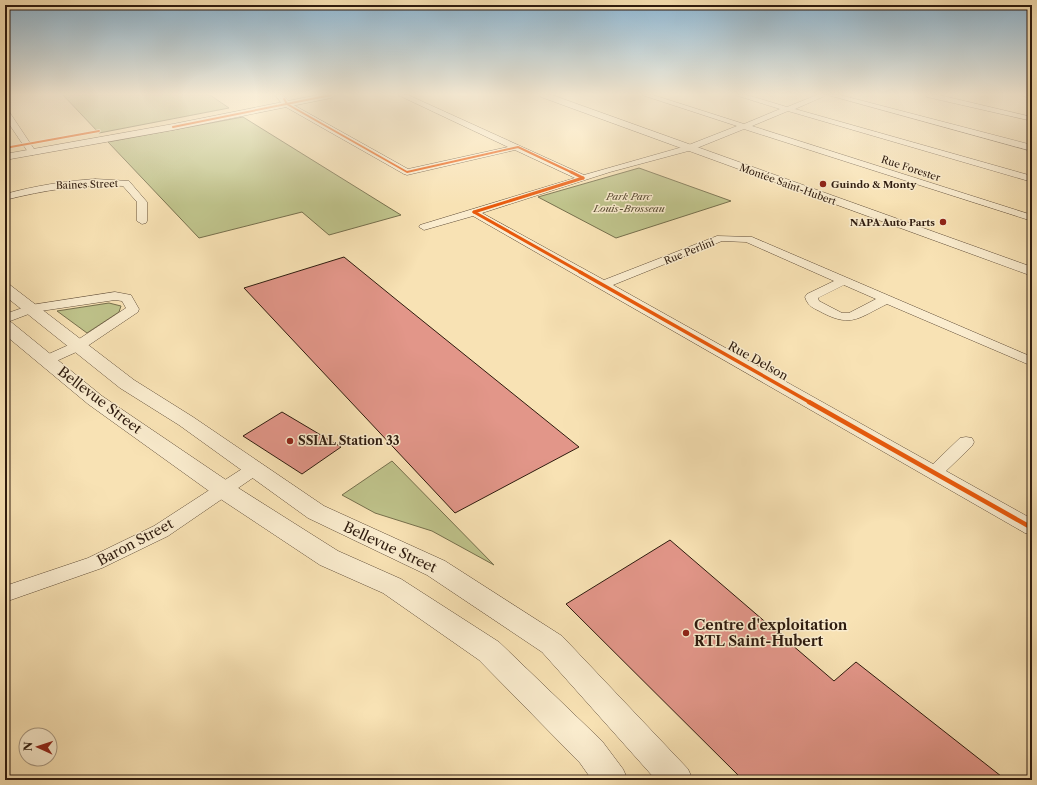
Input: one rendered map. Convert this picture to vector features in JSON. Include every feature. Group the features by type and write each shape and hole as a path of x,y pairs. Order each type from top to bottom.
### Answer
{"street":[{"path":"16,132 30,149"},
{"path":"5,151 30,149 143,132"},
{"path":"339,132 408,172 518,148"},
{"path":"482,132 584,178"},
{"name":"Montée Saint-Hubert","path":"644,132 1032,272"},
{"path":"424,227 584,178 689,148 730,132"},
{"name":"Rue Forester","path":"762,132 1032,218"},
{"path":"867,132 1032,179"},
{"path":"970,132 1032,148"},
{"path":"5,157 30,149"},
{"name":"Baines Street","path":"5,197 42,187 65,183 126,183 142,202 142,221"},
{"name":"Rue Delson","path":"474,212 1032,528"},
{"name":"Rue Perlini","path":"603,285 722,238 748,239 1032,362"},
{"path":"844,280 811,297 813,304 840,316 851,317 886,298"},
{"name":"Bellevue Street","path":"5,288 127,384 186,421 316,512 436,568 552,644 677,780"},
{"name":"Bellevue Street","path":"5,319 31,309 114,296 127,298 132,309 78,346 47,360"},
{"name":"Bellevue Street","path":"5,326 96,400 224,490 329,558 392,586 489,652 591,752 612,780"},
{"path":"935,472 966,442"},
{"name":"Baron Street","path":"5,594 95,563 161,531 254,469"}],"green space":[{"path":"164,132 267,132 401,215 329,235 302,212 199,238 108,142"},
{"name":"Park Parc Louis-Brosseau","path":"639,168 731,201 616,238 538,197"},
{"path":"109,303 121,306 119,312 87,333 57,311"},
{"path":"392,461 494,565 432,531 375,513 342,495"}],"building":[{"path":"344,257 579,447 455,513 244,288"},
{"name":"SSIAL Station 33","path":"282,412 341,447 302,474 243,436"},
{"name":"Centre d'exploitation RTL Saint-Hubert","path":"670,540 834,681 856,662 1006,780 743,780 566,604"}],"cycle path":[{"path":"5,148 95,132"},
{"path":"336,132 407,172 518,147 583,178"},
{"path":"474,212 583,178"},
{"path":"474,212 1032,528"}],"place":[{"name":"Guindo & Monty","path":"823,184"},
{"name":"NAPA Auto Parts","path":"943,222"},
{"name":"SSIAL Station 33","path":"290,441"},
{"name":"Centre d'exploitation RTL Saint-Hubert","path":"686,633"}]}
